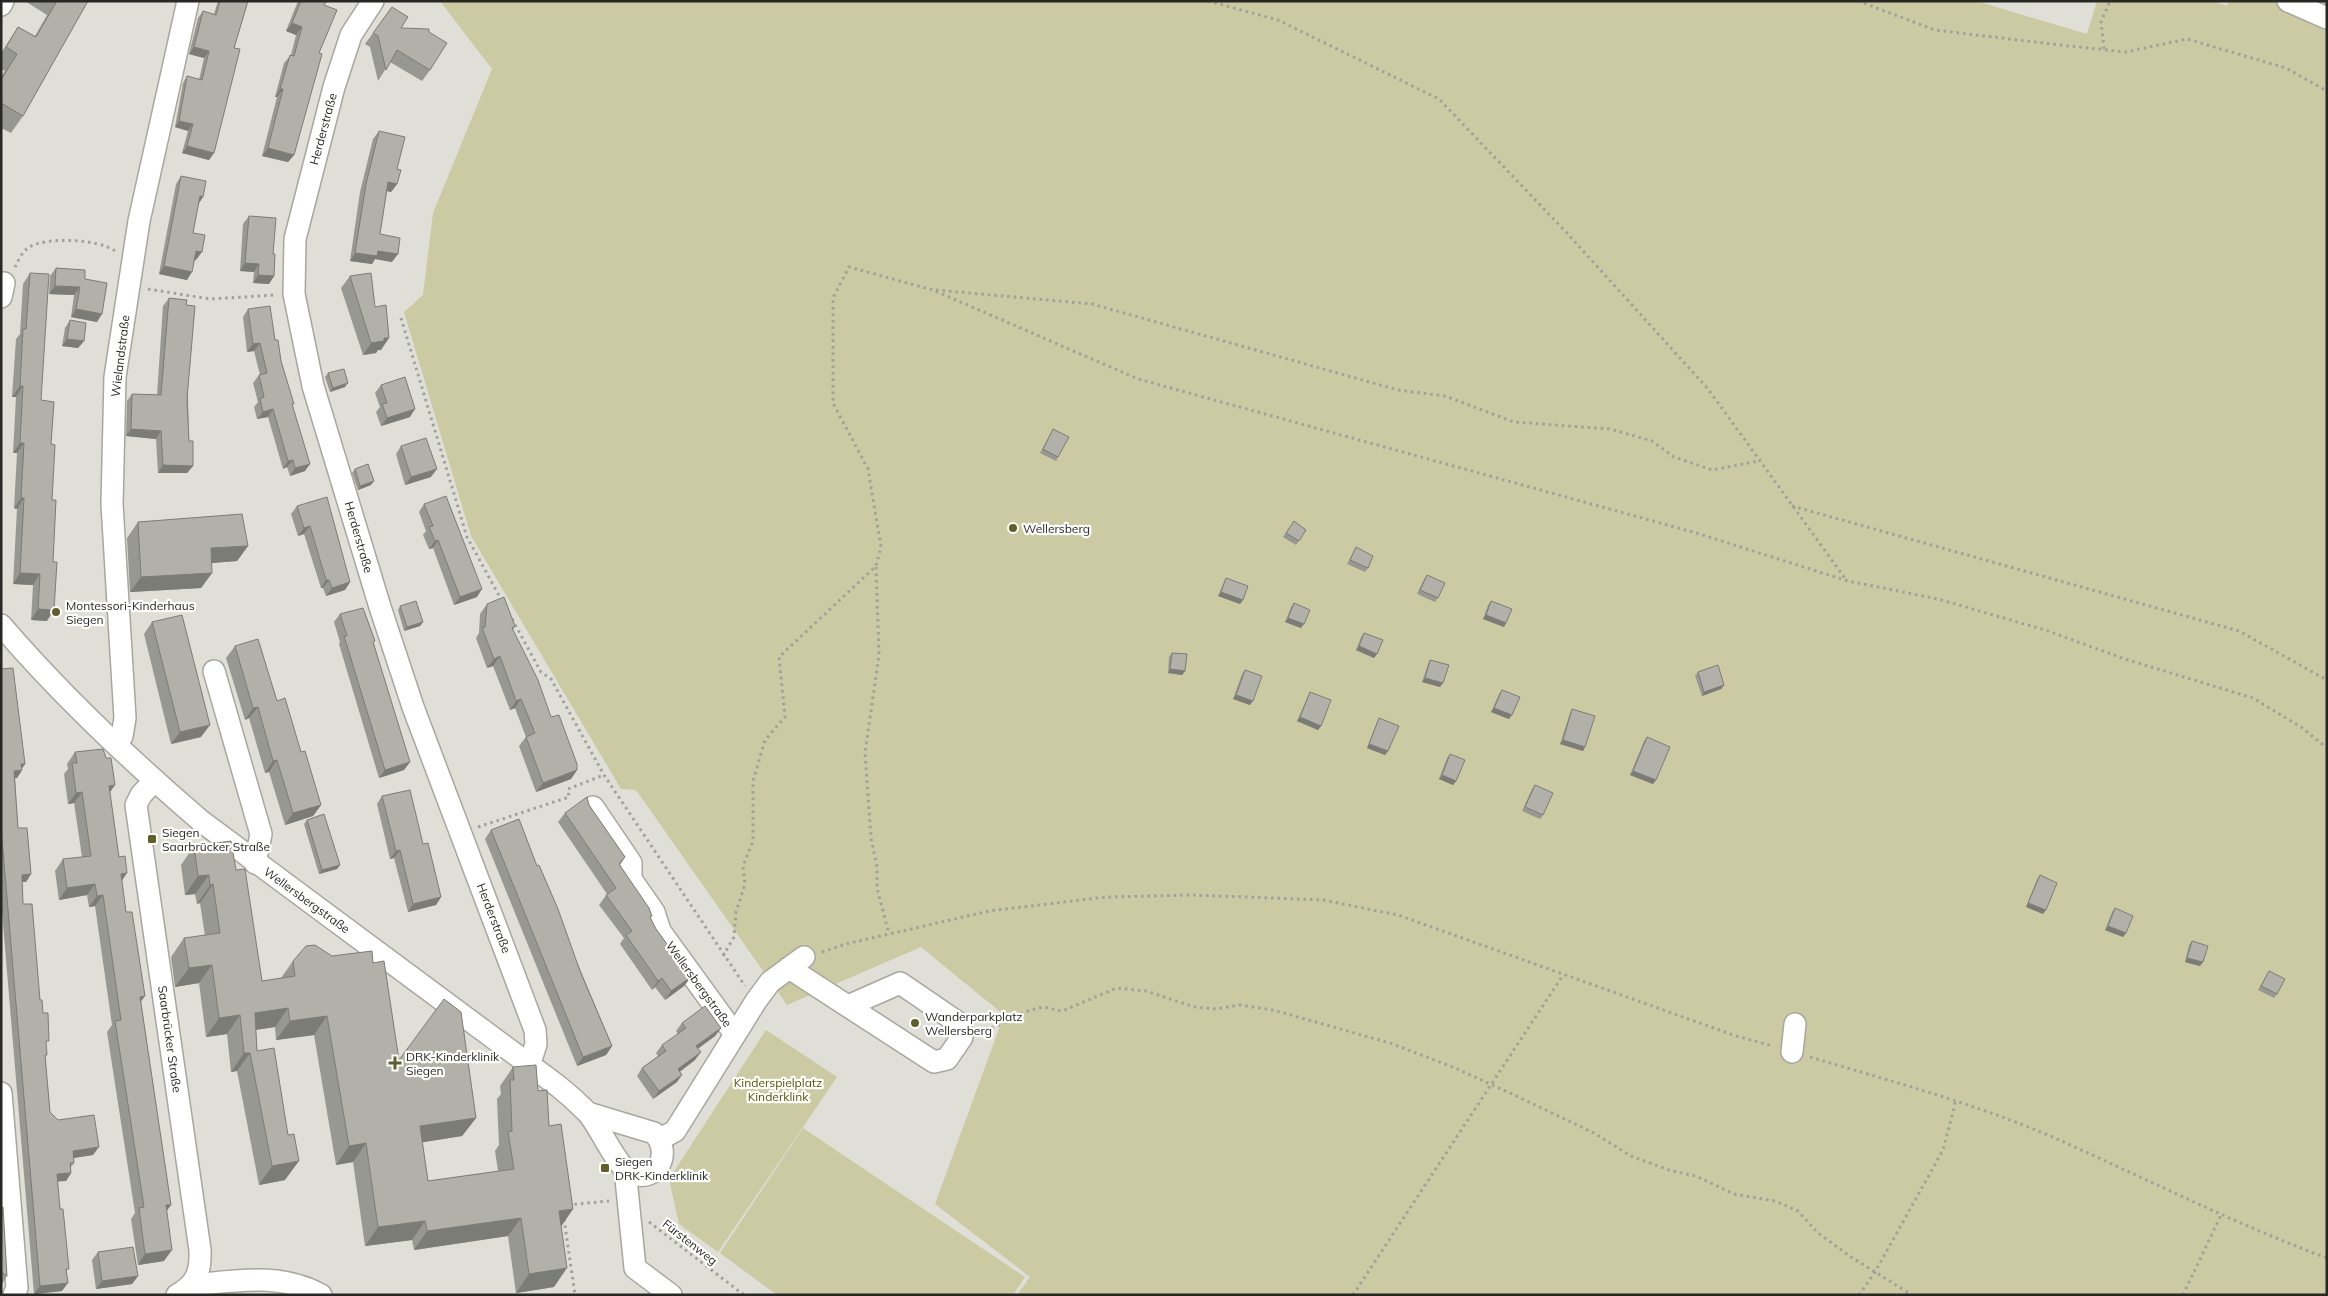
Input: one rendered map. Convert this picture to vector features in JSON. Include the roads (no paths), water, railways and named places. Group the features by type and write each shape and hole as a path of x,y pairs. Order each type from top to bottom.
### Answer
{"street":[{"path":"1,5 3,1"},
{"name":"Wielandstraße","path":"117,745 122,736 125,718 112,504 115,376 141,212 188,1"},
{"name":"Herderstraße","path":"373,1 350,35 334,87 295,239 294,294 313,386 380,607 413,707 535,1030 536,1044 530,1063"},
{"path":"2289,2 2327,18"},
{"name":"Wellersbergstraße","path":"1,625 46,677 154,781 201,821 255,863 530,1063 588,1113 625,1169"},
{"path":"214,671 261,834 255,863"},
{"name":"Saarbrücker Straße","path":"154,781 141,795 136,805 200,1250 198,1276 184,1290"},
{"name":"Wellersbergstraße","path":"593,807 631,863 630,879 654,912 660,931 734,1033"},
{"name":"Wellersbergstraße","path":"588,1113 629,1127 647,1130 660,1139 675,1132 734,1033 756,1001 770,982 797,962 848,1006"},
{"path":"900,983 960,1024 962,1037 947,1059 934,1062 848,1006 900,983"},
{"path":"1792,1052 1795,1024"},
{"path":"1,1093 18,1288 14,1295"},
{"path":"660,1139 664,1151 662,1160 653,1172 638,1175 625,1169 620,1200 635,1268 671,1295"},
{"path":"184,1290 245,1279 277,1287 295,1282 321,1295"}],"place":[{"name":"Wellersberg","path":"1013,528"},
{"name":"Montessori-Kinderhaus Siegen","path":"56,612"},
{"name":"Siegen Saarbrücker Straße","path":"152,839"},
{"name":"Wanderparkplatz Wellersberg","path":"915,1023"},
{"name":"DRK-Kinderklinik Siegen","path":"395,1063"},
{"name":"Siegen DRK-Kinderklinik","path":"605,1168"}],"park label":[{"name":"Kinderspielplatz Kinderklink","path":"778,1089"}]}
